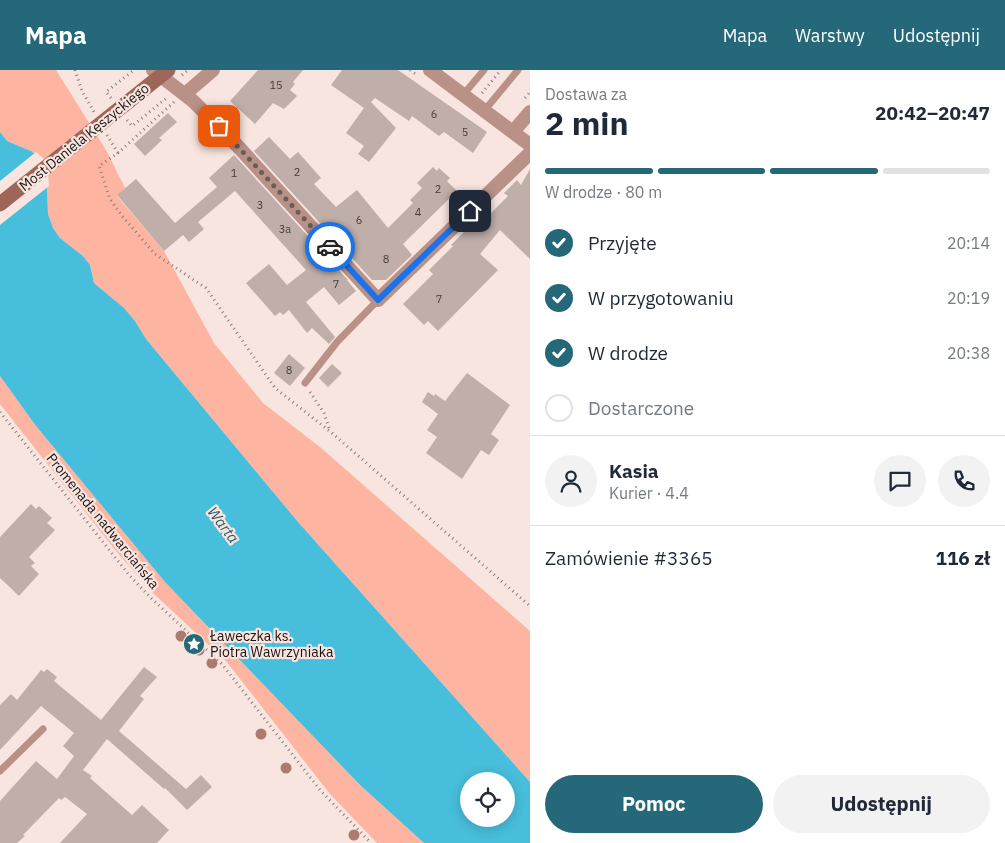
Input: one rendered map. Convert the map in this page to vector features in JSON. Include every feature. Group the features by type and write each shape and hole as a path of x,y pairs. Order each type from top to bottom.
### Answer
{"street":[{"path":"154,70 180,97 233,141 378,300 530,153"},
{"name":"Most Daniela Kęszyckiego","path":"0,204 168,70"},
{"path":"180,97 213,70"},
{"path":"432,71 530,145"},
{"path":"513,132 530,112"}],"lane":[{"path":"463,95 484,70"},
{"path":"484,111 518,70"},
{"path":"305,383 337,342 378,300"},
{"path":"0,771 43,729"}],"path":[{"path":"112,98 106,92 134,70"},
{"path":"480,95 501,70"},
{"path":"126,120 132,126 169,96"},
{"path":"180,97 118,153 100,166 110,199 155,254 206,288 275,388 330,431 530,606"},
{"path":"305,383 324,413 330,431"},
{"name":"Promenada nadwarciańska","path":"0,412 129,575 222,664 320,790 370,843"}],"shaded area":[{"path":"0,70 56,70 106,150 125,188 117,196 164,251 214,343 263,403 320,447 530,631 530,782 298,522 146,339 124,308 94,283 90,265 83,256 60,238 53,228 48,214 47,197 31,151 7,141 0,132"},
{"path":"0,376 36,426 165,582 360,785 424,843 377,843 330,794 226,661 154,594 116,551 0,404"}],"water":[{"name":"Warta","path":"0,132 7,141 31,151 41,160 46,172 48,214 53,228 60,238 83,256 90,265 94,283 124,308 146,339 298,522 530,782 530,843 424,843 360,785 165,582 36,426 0,376"}],"pier":[{"path":"36,152 43,158 48,171 49,186 0,225 0,181"}],"building":[{"path":"258,70 303,70 293,82 295,84 290,90 297,96 284,109 273,103 255,124 230,101"},
{"path":"342,70 398,70 487,132 473,153 444,132 439,136 412,116 409,121 375,98 371,102 396,128 369,162 358,154 364,146 346,133 364,108 331,85"},
{"path":"168,113 177,122 159,138 162,140 145,156 134,144"},
{"path":"269,137 290,159 298,152 321,178 314,184 336,207 357,190 388,228 413,203 410,200 422,188 417,183 433,167 437,171 439,168 450,178 447,181 457,191 403,244 412,255 386,280 372,280 254,151"},
{"path":"234,155 356,291 339,305 324,287 306,302 335,337 329,344 312,328 307,333 289,310 283,315 280,312 275,316 246,283 269,264 287,285 306,270 235,191 198,222 204,229 189,242 183,235 164,251 117,195 136,179 175,223 217,187 209,178"},
{"path":"530,169 530,259 500,230 480,254 498,270 438,331 428,321 424,325 403,304 433,274 429,270 453,246 451,245 483,213 487,217 508,196 504,193 517,180 521,185"},
{"path":"289,354 305,368 290,386 274,373"},
{"path":"332,364 342,373 328,387 319,378"},
{"path":"467,373 510,405 491,434 499,440 489,455 481,450 462,479 426,453 437,437 427,430 438,414 422,402 428,392 434,396 435,394 445,401"},
{"path":"31,504 36,509 39,506 52,518 47,523 55,530 29,557 35,563 31,566 39,574 19,596 0,578 0,537"},
{"path":"144,667 157,677 140,696 144,699 119,731 186,789 201,775 212,787 187,810 165,788 107,739 83,770 92,776 90,778 132,815 142,805 169,830 157,843 60,843 87,814 65,797 61,800 59,798 17,843 0,843 0,801 36,761 57,779 74,756 63,746 74,733 41,706 0,750 0,705 11,694 17,700 41,670 44,672 47,669 57,677 54,681 101,720"}],"way so far":[{"path":"219,126 330,247"}],"place":[{"name":"Ławeczka ks. Piotra Wawrzyniaka","path":"194,644"}],"route":[{"path":"330,247 378,300 470,211"}]}
